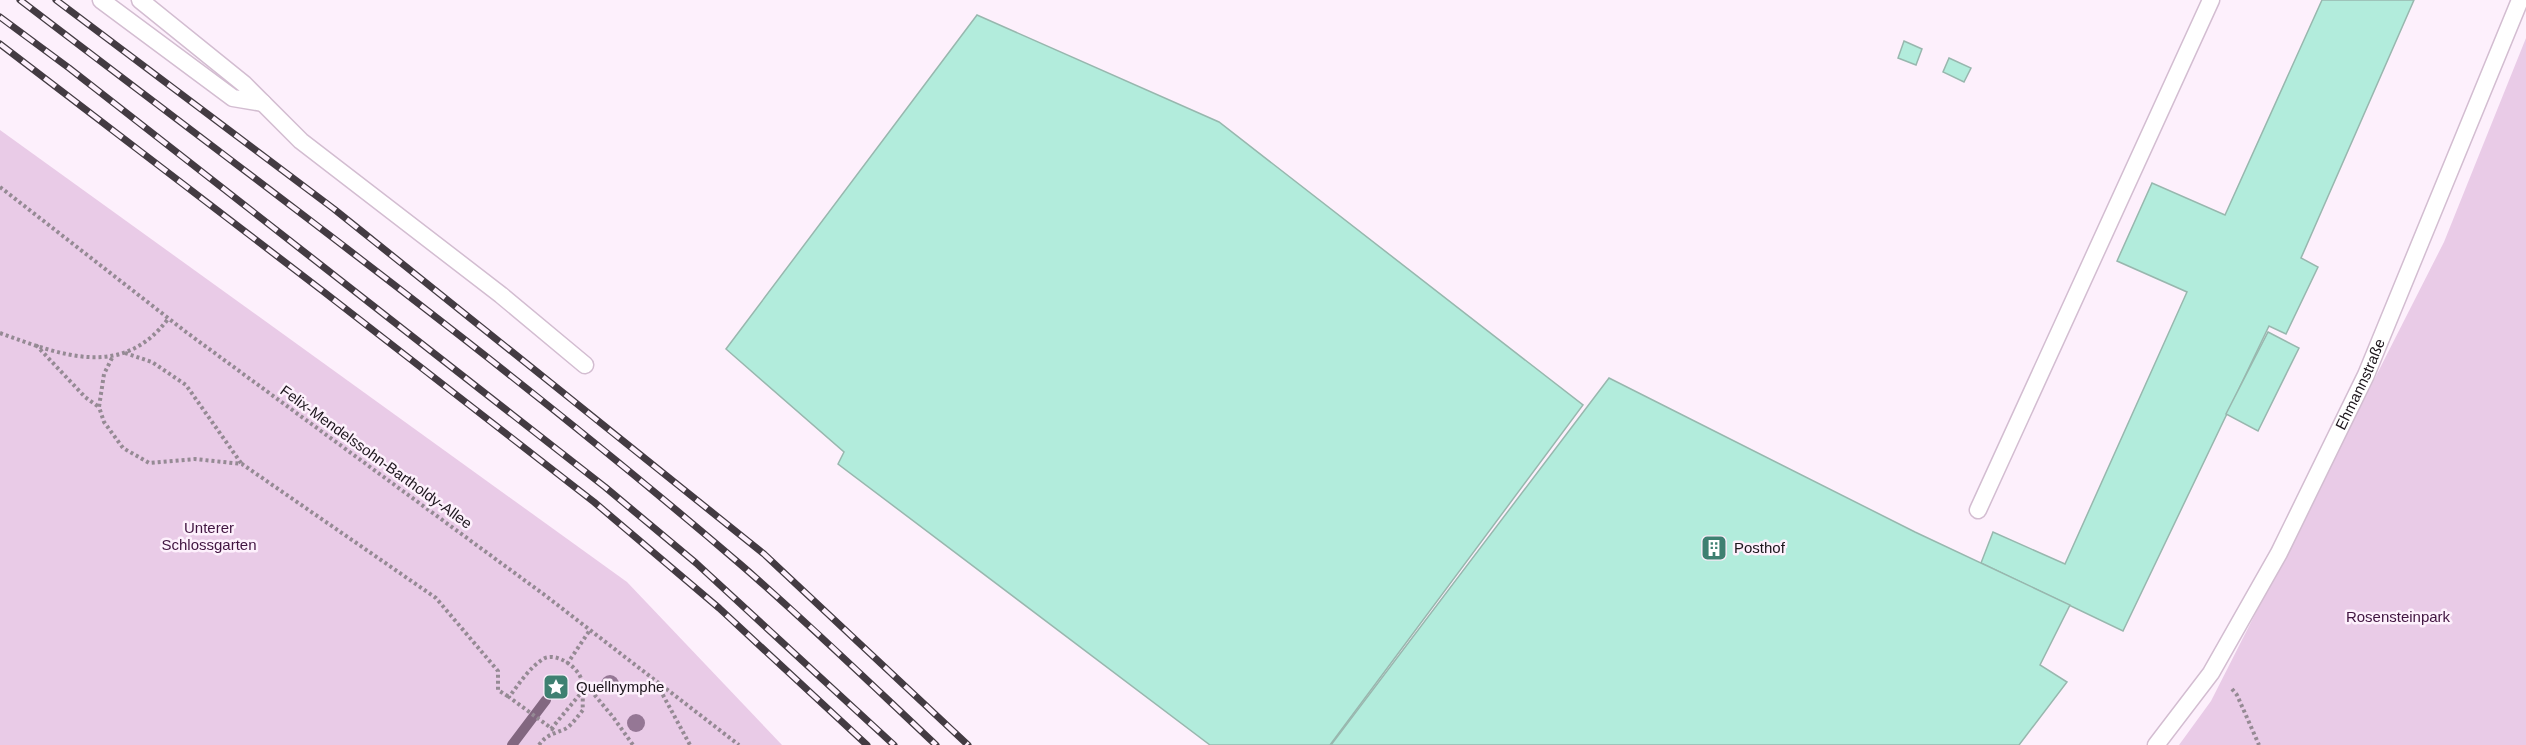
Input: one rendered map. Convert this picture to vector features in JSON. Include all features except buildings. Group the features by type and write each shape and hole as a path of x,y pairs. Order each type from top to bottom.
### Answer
{"lane":[{"path":"101,0 233,98 263,103"},
{"path":"140,0 244,84 301,141 501,295 585,365"},
{"path":"1978,510 2211,0"},
{"name":"Ehmannstraße","path":"2156,745 2211,673 2279,553 2366,375 2520,0"}],"path":[{"name":"Felix-Mendelssohn-Bartholdy-Allee","path":"0,187 168,319 591,630 738,745"},
{"path":"0,333 76,356 112,358 155,336 168,319"},
{"path":"35,345 85,397 99,407"},
{"path":"125,353 152,362 186,384 242,464 411,583 436,598 498,671 498,690 553,730 566,729 583,710 582,680"},
{"path":"112,358 104,374 99,407 104,422 123,448 149,463 195,459 242,464"},
{"path":"567,664 591,630"},
{"path":"508,697 533,666 546,657 559,658 576,669 582,680 633,745"},
{"path":"2211,673 2227,683 2237,694 2259,745"},
{"path":"655,680 690,745"},
{"path":"539,745 582,692"}],"green space":[{"name":"Rosensteinpark","path":"2526,38 2526,745 2179,745 2211,701 2444,242"},
{"name":"Unterer Schlossgarten","path":"0,130 627,582 782,745 0,745"}],"waterway":[{"path":"512,745 546,700"}],"railway":[{"path":"20,0 384,277 564,418 740,564 936,745"},
{"path":"56,0 334,209 764,554 968,745"},
{"path":"0,17 69,68 605,487 696,563 894,745"},
{"path":"0,44 594,502 719,608 867,745"}],"place":[{"name":"Posthof","path":"1714,548"},
{"name":"Quellnymphe","path":"556,687"}]}
